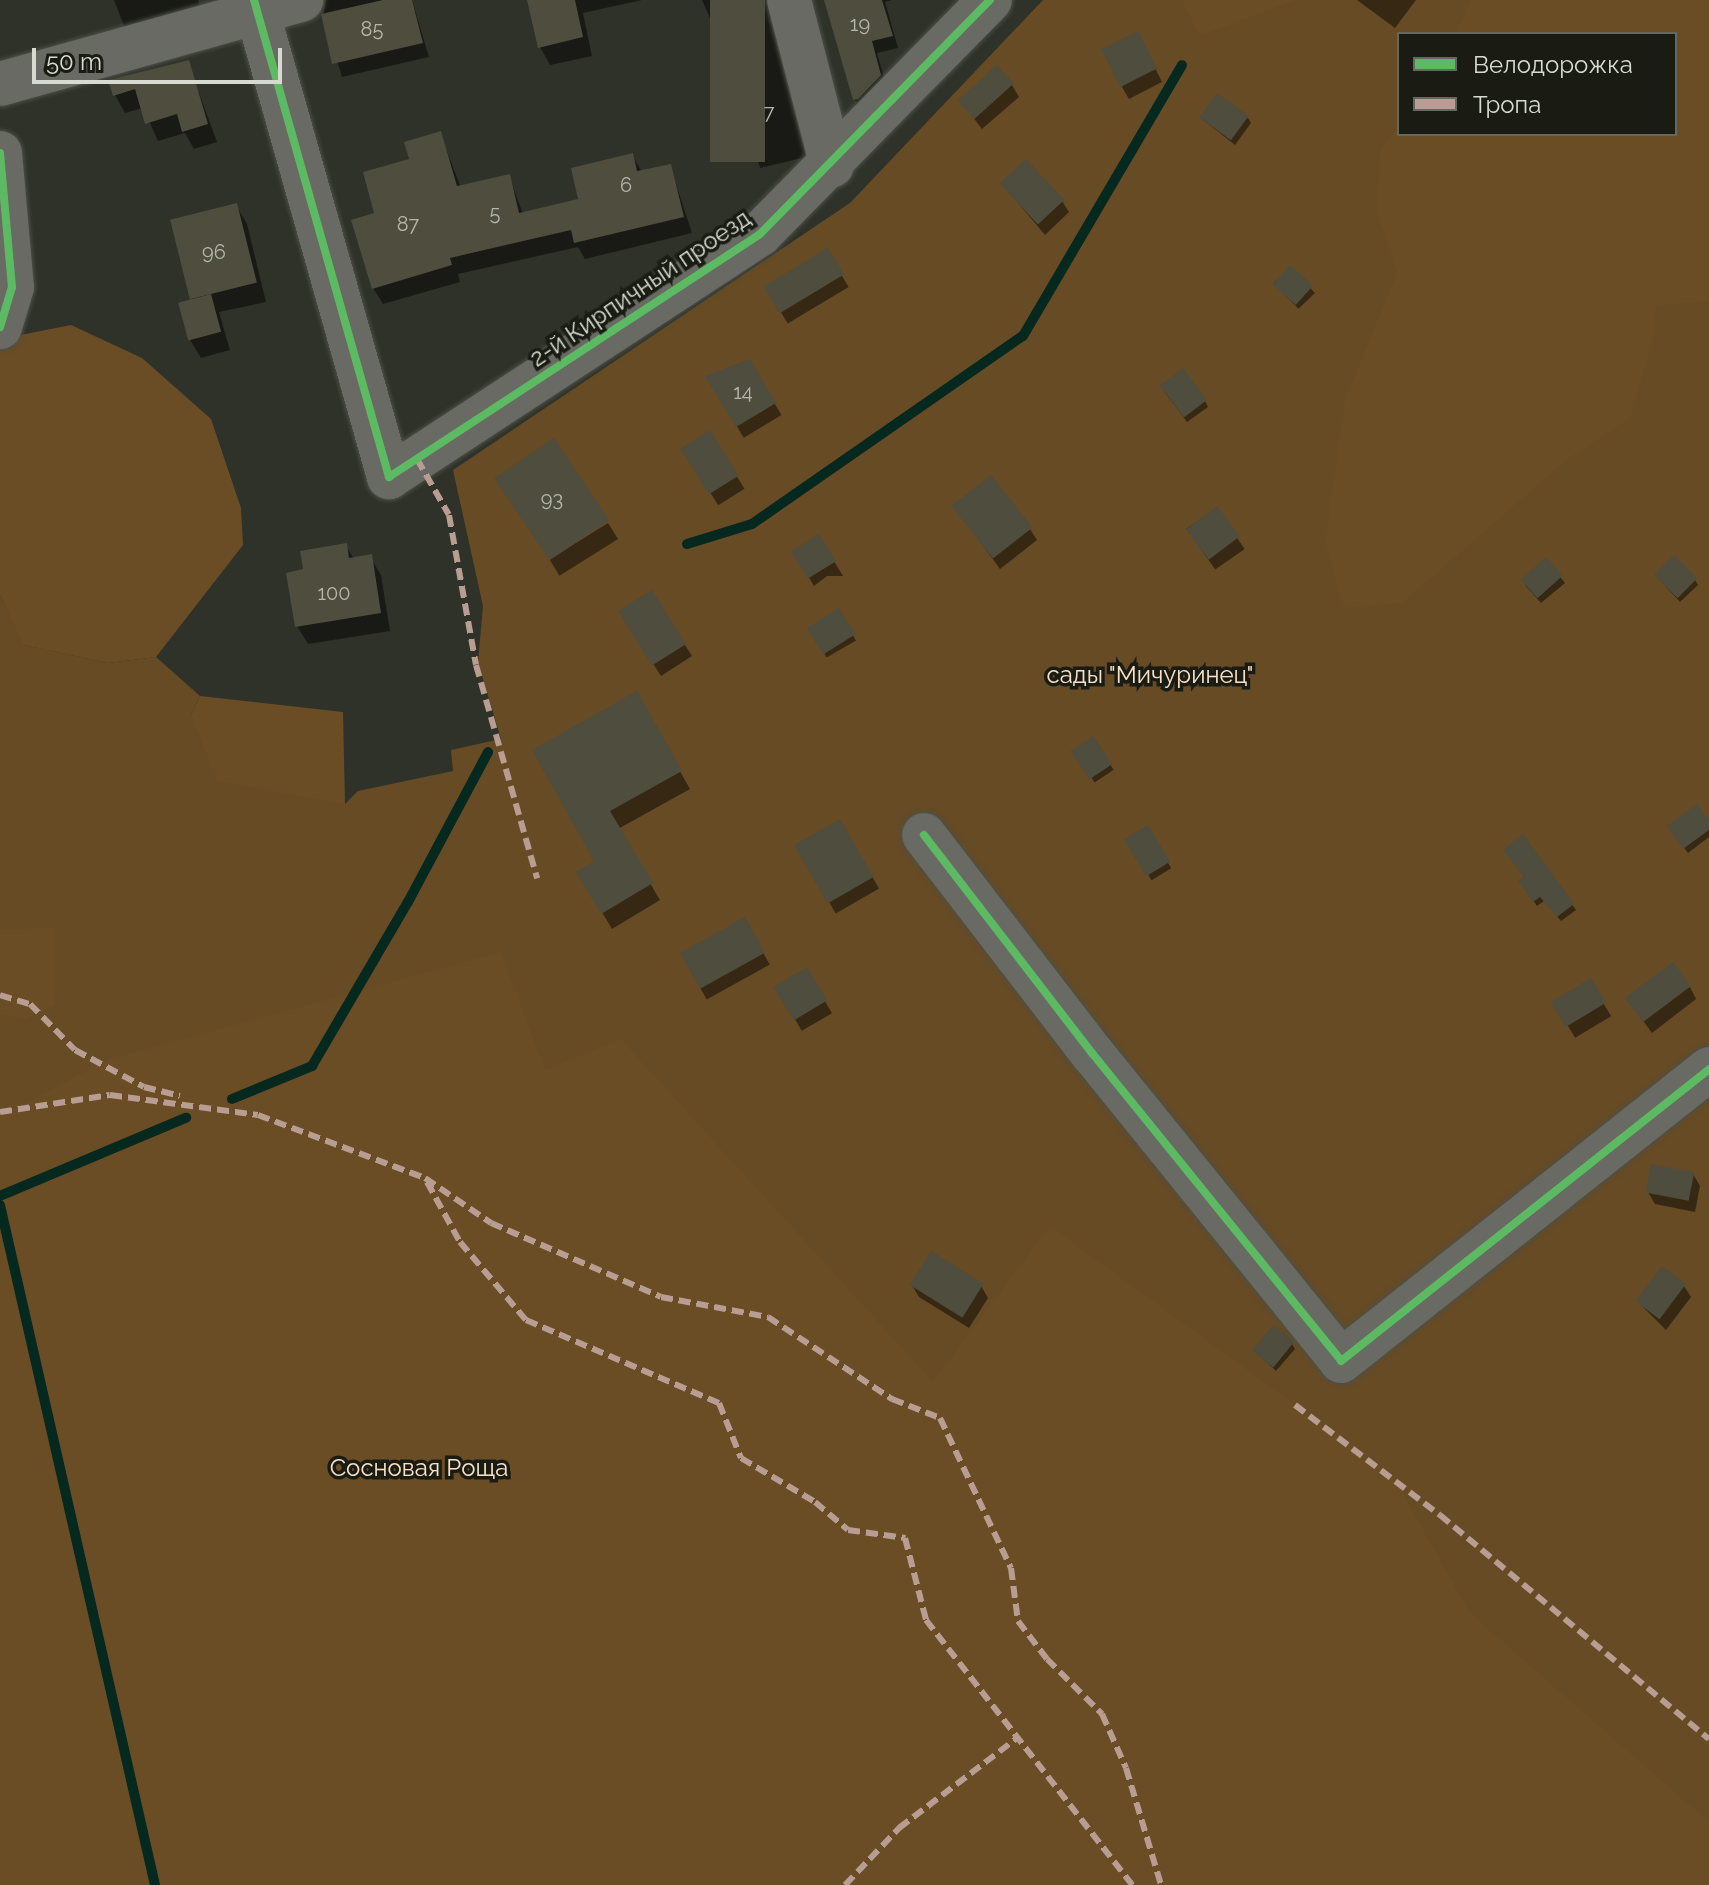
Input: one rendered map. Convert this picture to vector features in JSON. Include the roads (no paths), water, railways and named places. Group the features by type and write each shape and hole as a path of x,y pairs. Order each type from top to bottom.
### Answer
{"street":[{"path":"0,84 255,5 301,0"},
{"path":"789,0 832,166"},
{"name":"2-й Кирпичный проезд","path":"255,5 389,477 760,234 832,166 990,0"},
{"path":"0,153 12,287 0,327"},
{"path":"924,835 1092,1053 1341,1361 1709,1069"}],"waterway":[{"path":"687,544 752,524 1023,336 1182,65"},
{"path":"232,1099 312,1066 408,902 488,752"},
{"path":"0,1196 186,1118"},
{"path":"0,1205 155,1885"}],"park label":[{"name":"сады \"Мичуринец\"","path":"1150,675"},
{"name":"Сосновая Роща","path":"419,1468"}]}
